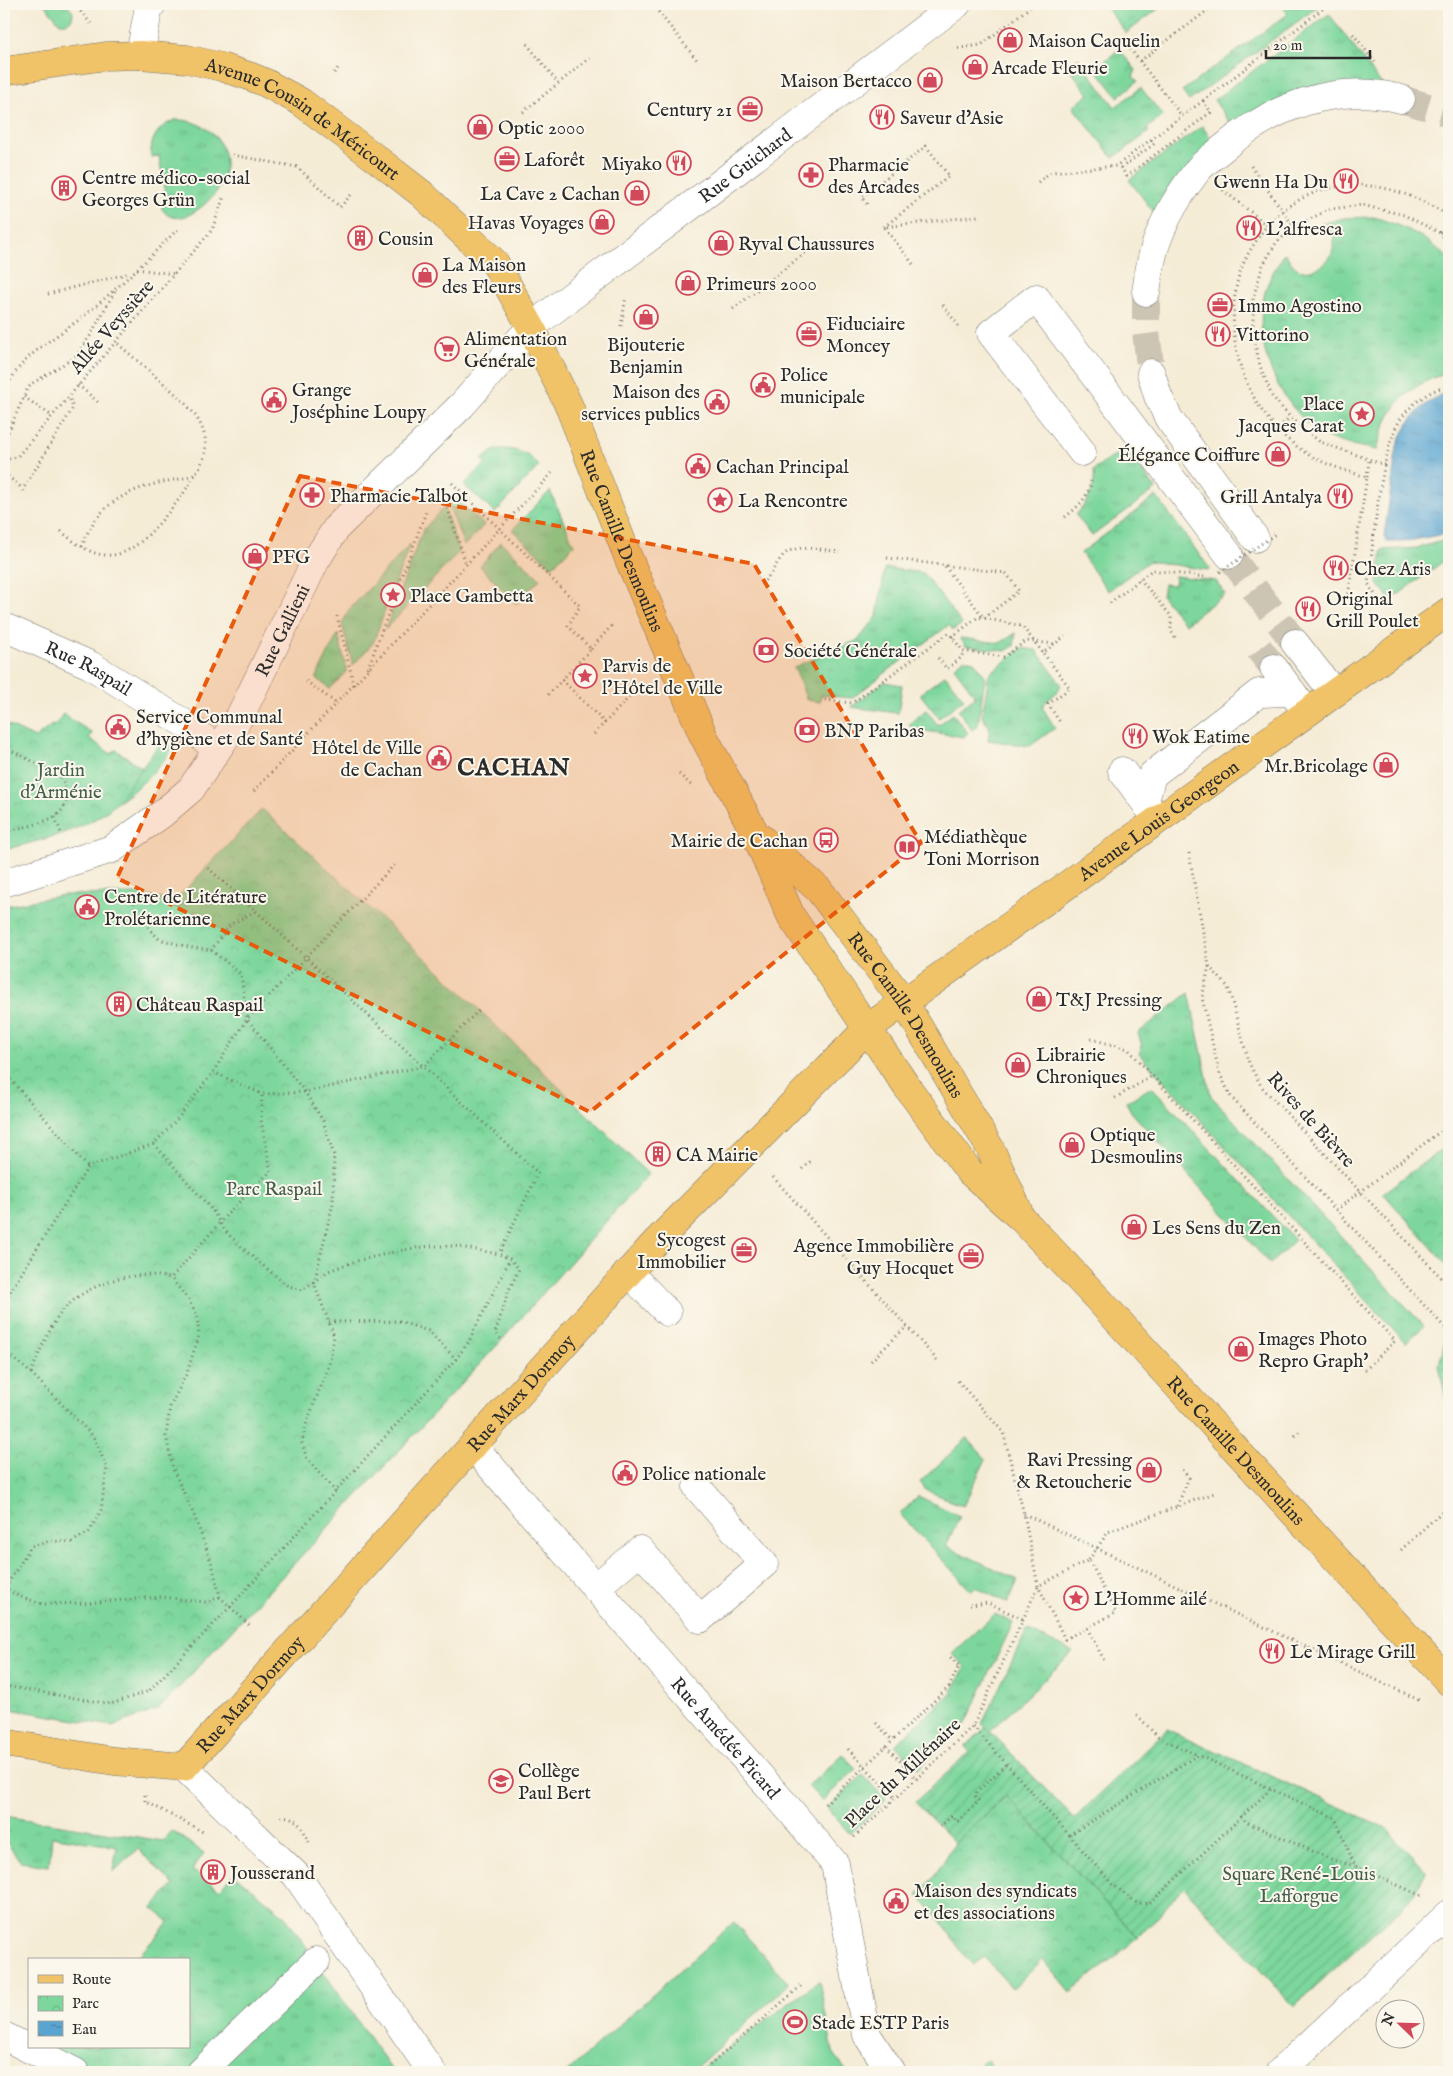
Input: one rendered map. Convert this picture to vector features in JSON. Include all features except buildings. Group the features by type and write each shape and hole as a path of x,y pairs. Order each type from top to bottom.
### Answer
{"main road":[{"name":"Avenue Cousin de Méricourt","path":"4,71 106,56 140,55 187,59 221,67 266,83 301,102 422,194 476,243 495,263 532,327"},
{"name":"Rue Camille Desmoulins","path":"532,327 569,406 628,557 703,735 756,833 791,916 907,1087 969,1172 1023,1220 1116,1318 1449,1682"},
{"name":"Avenue Louis Georgeon","path":"868,1028 1152,811 1300,702 1334,693 1449,611"},
{"name":"Rue Camille Desmoulins","path":"756,833 819,890 904,1002 990,1148 1023,1220"},
{"name":"Rue Marx Dormoy","path":"184,1767 628,1272 868,1028"},
{"path":"4,1743 144,1764 184,1767"}],"street":[{"path":"140,55 149,6 152,4"},
{"name":"Rue Guichard","path":"532,327 957,4"},
{"path":"1146,292 1152,258 1170,211 1198,169 1232,140 1282,110 1321,96 1357,92 1401,99"},
{"path":"1082,452 991,333 1036,298 1225,563"},
{"name":"Rue Gallieni","path":"4,883 112,849 162,814 191,789 240,716 316,560 337,527 462,405 532,327"},
{"path":"1151,374 1158,396 1169,419 1266,535"},
{"name":"Rue Raspail","path":"4,627 90,665 187,725 217,749"},
{"path":"1295,643 1334,693"},
{"path":"1274,668 1300,702"},
{"path":"1152,811 1152,775 1259,694 1300,702"},
{"path":"1122,771 1152,811"},
{"path":"628,1272 667,1312"},
{"name":"Rue Amédée Picard","path":"473,1446 835,1864 867,2035 891,2072"},
{"path":"595,1588 640,1550 700,1619 764,1564 697,1487"},
{"path":"184,1767 296,1875 432,2072"},
{"path":"1280,2072 1439,1906"},
{"path":"201,2072 316,1961"},
{"path":"4,2036 30,2061 75,2072"}],"path":[{"path":"74,4 93,27"},
{"path":"652,4 697,60"},
{"path":"948,50 981,45 1034,4"},
{"path":"1140,60 1216,4"},
{"path":"1203,101 1331,5"},
{"path":"527,44 558,83"},
{"path":"524,112 592,56"},
{"path":"334,74 339,67"},
{"path":"1151,140 1154,144 1122,168 1127,176 1212,112"},
{"path":"1038,182 1051,172 1116,166 1182,116"},
{"path":"868,204 862,197 926,146 949,176 884,227"},
{"path":"232,154 297,167 340,207 350,196"},
{"path":"1367,477 1325,463 1306,453 1278,430 1264,412 1240,370 1235,348 1233,311 1238,278 1251,247 1267,226 1282,210 1320,190 1350,185 1372,185 1393,190 1440,210 1449,216"},
{"path":"1222,189 1267,226"},
{"name":"Allée Veyssière","path":"4,460 17,457 212,230 224,196"},
{"path":"1385,465 1369,461 1320,442 1290,417 1272,396 1260,366 1253,335 1252,298 1263,265 1276,243 1294,227 1330,209 1362,205 1404,215 1440,233 1449,243"},
{"path":"884,227 978,216"},
{"path":"1440,233 1449,221"},
{"path":"884,227 913,264"},
{"name":"Allée Veyssière","path":"4,394 9,378 32,353 84,316 178,229"},
{"path":"734,309 823,239"},
{"path":"136,268 174,274"},
{"path":"48,294 132,273"},
{"path":"4,441 24,397 33,383 75,356 90,336 118,286"},
{"path":"943,305 955,321"},
{"path":"61,531 82,547 109,556 121,555 134,548 155,529 180,499 197,472 206,452 205,436 201,425 184,402 116,342"},
{"path":"78,385 99,403"},
{"path":"1377,598 1368,583 1385,465 1392,439 1402,418 1418,401 1437,388 1449,385"},
{"path":"4,473 24,490 74,408 69,396"},
{"path":"24,397 52,416"},
{"path":"1283,424 1290,417"},
{"path":"1065,517 1077,508 1088,493 1091,484 1088,467 1082,452"},
{"path":"1348,596 1369,461"},
{"path":"82,547 86,533 94,520 114,501 147,486 190,476 197,472"},
{"path":"254,791 552,473"},
{"path":"452,484 580,606 568,626 591,649"},
{"path":"443,494 466,564"},
{"path":"367,671 426,512"},
{"path":"1225,563 1266,535"},
{"path":"760,584 768,579 782,556 789,552 807,548 840,552"},
{"path":"887,558 1006,573 1019,591 984,618"},
{"path":"944,565 984,618"},
{"path":"1110,603 1152,570 1212,578"},
{"path":"1140,579 1171,616 1171,631 1176,639"},
{"path":"336,616 354,685"},
{"path":"952,637 978,617 1022,626 1070,688 1048,704 1060,722"},
{"path":"546,697 614,622"},
{"path":"825,700 852,703 949,633 964,651 1004,657 1026,641 1055,644"},
{"path":"1043,653 1065,636"},
{"path":"938,658 947,669 962,657 964,651"},
{"path":"562,680 605,723"},
{"path":"306,681 336,703"},
{"path":"594,734 641,685"},
{"path":"4,747 60,775 68,794 66,804 55,817 4,832"},
{"path":"55,817 63,841"},
{"path":"1189,853 1209,966 1202,998 1219,1072 1230,1097 1449,1332"},
{"path":"4,1304 88,1167 154,1144 179,1117 213,1072 247,1018 397,862"},
{"path":"208,868 306,956 538,1173 499,1254"},
{"path":"134,894 134,912 160,939 188,947 211,950 241,974 247,1018 305,1092 324,1121 334,1156 333,1203 314,1283 334,1336 329,1365 305,1427 302,1443 307,1459 336,1492"},
{"path":"211,950 231,924 256,911"},
{"name":"Rives de Bièvre","path":"1209,966 1228,987 1248,1063 1261,1086 1449,1286"},
{"path":"213,1072 262,1094 305,1092 424,1066 479,1010"},
{"path":"1091,1039 1128,1049 1395,1340 1365,1370"},
{"path":"4,1072 88,1167"},
{"path":"1115,1098 1152,1076"},
{"path":"171,1278 231,1210 271,1171 261,1120 262,1094"},
{"path":"1336,1210 1449,1125"},
{"path":"154,1144 213,1211 225,1231 288,1286 303,1290 328,1271 356,1261 408,1249 454,1246 499,1254 510,1259 519,1269 508,1292 495,1334 502,1340"},
{"path":"802,1170 811,1161"},
{"path":"772,1177 937,1360"},
{"path":"4,1686 111,1704 149,1691 230,1607 456,1359 468,1344 510,1259"},
{"path":"31,1373 45,1339 60,1313 80,1294 130,1276 150,1275 171,1278 187,1298 197,1316 199,1335 187,1373 170,1407 166,1436 173,1469 194,1515 213,1567 220,1597 249,1626"},
{"path":"329,1322 399,1321 428,1331 456,1359"},
{"path":"871,1361 907,1326"},
{"path":"4,1351 31,1373 92,1436 107,1468 101,1510 89,1532 72,1542 50,1541 31,1546 4,1587 18,1596 42,1604 86,1603 162,1596 206,1602 220,1597"},
{"path":"958,1381 1003,1432 1024,1514 1038,1586 1065,1639 1116,1613 1090,1560"},
{"path":"1295,1436 1300,1431"},
{"path":"1177,1506 1189,1478 1182,1470"},
{"path":"1038,1586 1090,1560 1108,1532 1217,1492"},
{"path":"1401,1550 1449,1505"},
{"path":"1024,1514 1421,1701"},
{"name":"Place du Millénaire","path":"848,1842 973,1726 1038,1586"},
{"path":"970,1605 988,1603 1023,1618"},
{"path":"1087,1628 1105,1662"},
{"path":"819,1809 949,1687 959,1666 949,1656"},
{"path":"1138,1715 1158,1736 1335,1818 1355,1866"},
{"path":"876,1723 892,1740"},
{"path":"973,1726 1112,1884 1137,1902 1149,1904 1271,1789"},
{"path":"886,1746 916,1779"},
{"path":"848,1749 896,1799"},
{"path":"1069,1834 1198,1755"},
{"path":"144,1764 145,1801 209,1835"},
{"path":"940,1827 952,1816 957,1822 979,1801 974,1795 1006,1764"},
{"path":"1241,1816 1246,1822 1333,1860 1355,1866 1439,1906"},
{"path":"702,2072 802,1985"}],"highlighted area":[{"path":"300,476 754,564 921,843 590,1112 117,878"}],"green space":[{"path":"44,4 66,4 73,12 72,19 67,23 60,23"},
{"path":"1104,4 1165,4 1126,33"},
{"path":"1281,4 1320,5 1189,101 1182,91 1288,14"},
{"path":"1329,14 1383,86 1233,127 1214,100"},
{"path":"1119,49 1136,70 1133,77 1138,81 1118,97 1096,69"},
{"path":"1078,58 1115,107 1141,88 1163,116 1147,128 1149,132 1113,158 1073,107 1089,94 1068,67"},
{"path":"175,120 194,123 211,132 222,147 225,157 222,183 216,192 201,207 184,217 167,215 161,207 167,204 159,156 151,157 152,144 156,134 164,126"},
{"path":"1202,126 1213,141 1156,215 1129,180"},
{"path":"1374,217 1415,233 1449,259 1449,372 1421,384 1401,400 1387,421 1377,450 1335,440 1322,434 1305,421 1279,387 1270,367 1261,325 1263,303 1268,283 1285,253 1297,268 1312,270 1317,268 1330,258 1334,245 1334,237 1321,224 1344,218"},
{"path":"1125,448 1156,489 1092,536 1076,515 1084,505 1092,489 1094,470"},
{"path":"500,449 522,453 539,466 495,513 464,485 486,463 482,460 491,452"},
{"path":"550,491 574,545 552,567 512,530"},
{"path":"1156,496 1210,569 1149,561 1108,591 1081,553"},
{"path":"454,497 484,525 464,546 448,503"},
{"path":"444,507 459,552 385,630 423,530"},
{"path":"1449,539 1449,557 1391,600 1377,583 1382,550 1417,548"},
{"path":"501,542 540,579 516,604 480,566"},
{"path":"410,544 373,643 353,665 342,624 349,610"},
{"path":"885,568 923,573 962,624 953,630 949,625 852,698 821,695 820,702 807,700 794,667 858,640 877,617"},
{"path":"1175,576 1216,581 1225,594 1185,624 1162,596 1164,584 1174,585"},
{"path":"1016,633 1014,646 1006,651 966,646 960,638 1000,643"},
{"path":"338,634 347,671 330,689 316,678"},
{"path":"1022,648 1036,650 1061,684 1060,688 1042,707 1055,728 1030,746 988,740 990,728 982,717 989,674"},
{"path":"964,659 974,661 985,676 978,725 972,730 958,710 976,697 954,667"},
{"path":"945,675 964,699 939,718 920,694"},
{"path":"884,682 902,685 898,713 851,707"},
{"path":"926,710 938,725 953,714 968,733 964,737 913,729 909,724"},
{"name":"Jardin d'Arménie","path":"63,714 92,733 89,738 111,754 116,750 142,768 120,799 99,816 60,834 4,850 4,723 35,738 52,725 55,726"},
{"path":"163,739 174,746 155,770 135,789 87,823 104,749 111,754 116,750 142,768"},
{"name":"Parc Raspail","path":"262,809 454,985 648,1174 502,1340 159,1709 112,1726 4,1708 4,906 64,895 134,894 175,901"},
{"path":"1189,993 1211,1096 1424,1326 1406,1343 1139,1054 1142,1046 1138,1033"},
{"path":"1152,1087 1295,1240 1270,1264 1132,1113 1126,1102"},
{"path":"1449,1144 1449,1267 1383,1193"},
{"path":"1449,1324 1449,1416 1439,1365"},
{"path":"967,1438 986,1459 963,1506 926,1490 920,1482"},
{"path":"918,1496 960,1516 946,1546 1018,1580 1008,1603 975,1587 971,1591 900,1514"},
{"path":"995,1614 1013,1623 965,1725 918,1769 895,1745 952,1692 965,1667 952,1653"},
{"path":"1027,1630 1073,1652 990,1731 982,1724"},
{"name":"Square René-Louis Lafforgue","path":"986,1727 1074,1819 1167,1729 1386,1828 1426,1872 1410,1900 1294,2006 1184,1887 1138,1938 1006,1796 955,1843 915,1802 970,1752 965,1747"},
{"path":"843,1754 856,1769 822,1801 808,1786"},
{"path":"863,1775 886,1800 850,1834 827,1808"},
{"path":"1006,1796 1138,1938 1070,1992 1043,1959 1013,1989 984,1957 973,1965 917,1894 934,1877 955,1843"},
{"path":"4,1816 163,1841 172,1831 204,1853 192,1870 219,1889 234,1874 284,1915 310,1952 216,2048 187,2072 99,2072 53,2048 190,2048 190,1958 137,1958 169,1922 152,1907 174,1885 138,1849 113,1872 117,1847 52,1836 49,1866 21,1862 4,1839"},
{"path":"734,1922 789,1984 691,2072 567,2072"},
{"path":"320,1967 393,2072 214,2072"},
{"name":"Stade ESTP Paris","path":"819,1981 833,2052 847,2072 696,2072"},
{"path":"987,2060 995,2072 968,2072"}],"water":[{"path":"1449,392 1449,533 1403,542 1387,542 1384,537 1397,446 1406,428 1417,413 1431,400"}],"tunnel":[{"path":"1401,99 1449,113"},
{"path":"1146,292 1146,332 1151,373"},
{"path":"1229,555 1295,643"},
{"path":"1259,649 1274,668"}],"place":[{"name":"Maison Caquelin","path":"1010,40"},
{"name":"Arcade Fleurie","path":"975,67"},
{"name":"Maison Bertacco","path":"930,80"},
{"name":"Century 21","path":"750,109"},
{"name":"Saveur d'Asie","path":"882,117"},
{"name":"Optic 2000","path":"480,127"},
{"name":"Laforêt","path":"507,159"},
{"name":"Miyako","path":"679,163"},
{"name":"Pharmacie des Arcades","path":"811,175"},
{"name":"Gwenn Ha Du","path":"1346,181"},
{"name":"Centre médico-social Georges Grün","path":"64,188"},
{"name":"La Cave 2 Cachan","path":"637,193"},
{"name":"Havas Voyages","path":"602,222"},
{"name":"L'alfresca","path":"1249,228"},
{"name":"Cousin","path":"360,238"},
{"name":"Ryval Chaussures","path":"721,243"},
{"name":"La Maison des Fleurs","path":"425,275"},
{"name":"Primeurs 2000","path":"688,283"},
{"name":"Immo Agostino","path":"1220,305"},
{"name":"Bijouterie Benjamin","path":"646,317"},
{"name":"Fiduciaire Moncey","path":"809,334"},
{"name":"Vittorino","path":"1218,334"},
{"name":"Alimentation Générale","path":"447,349"},
{"name":"Police municipale","path":"763,385"},
{"name":"Grange Joséphine Loupy","path":"274,400"},
{"name":"Maison des services publics","path":"717,402"},
{"name":"Place Jacques Carat","path":"1362,414"},
{"name":"Élégance Coiffure","path":"1278,454"},
{"name":"Cachan Principal","path":"698,466"},
{"name":"Pharmacie Talbot","path":"312,495"},
{"name":"Grill Antalya","path":"1340,496"},
{"name":"La Rencontre","path":"720,500"},
{"name":"PFG","path":"255,556"},
{"name":"Chez Aris","path":"1336,568"},
{"name":"Place Gambetta","path":"393,595"},
{"name":"Original Grill Poulet","path":"1308,609"},
{"name":"Société Générale","path":"766,650"},
{"name":"Parvis de l'Hôtel de Ville","path":"585,676"},
{"name":"Service Communal d'hygiène et de Santé","path":"118,727"},
{"name":"BNP Paribas","path":"807,730"},
{"name":"Wok Eatime","path":"1135,736"},
{"name":"Hôtel de Ville de Cachan","path":"439,758"},
{"name":"Mr.Bricolage","path":"1386,765"},
{"name":"Mairie de Cachan","path":"826,840"},
{"name":"Médiathèque Toni Morrison","path":"907,847"},
{"name":"Centre de Litérature Prolétarienne","path":"87,907"},
{"name":"T&J Pressing","path":"1039,999"},
{"name":"Château Raspail","path":"119,1004"},
{"name":"Librairie Chroniques","path":"1018,1065"},
{"name":"Optique Desmoulins","path":"1072,1145"},
{"name":"CA Mairie","path":"658,1154"},
{"name":"Les Sens du Zen","path":"1134,1227"},
{"name":"Sycogest Immobilier","path":"744,1250"},
{"name":"Agence Immobilière Guy Hocquet","path":"971,1256"},
{"name":"Images Photo Repro Graph'","path":"1241,1349"},
{"name":"Ravi Pressing & Retoucherie","path":"1149,1470"},
{"name":"Police nationale","path":"625,1473"},
{"name":"L'Homme ailé","path":"1076,1598"},
{"name":"Le Mirage Grill","path":"1272,1651"},
{"name":"Collège Paul Bert","path":"501,1781"},
{"name":"Jousserand","path":"213,1872"},
{"name":"Maison des syndicats et des associations","path":"896,1901"},
{"name":"Stade ESTP Paris","path":"795,2022"}],"district":[{"name":"CACHAN","path":"514,767"}]}
